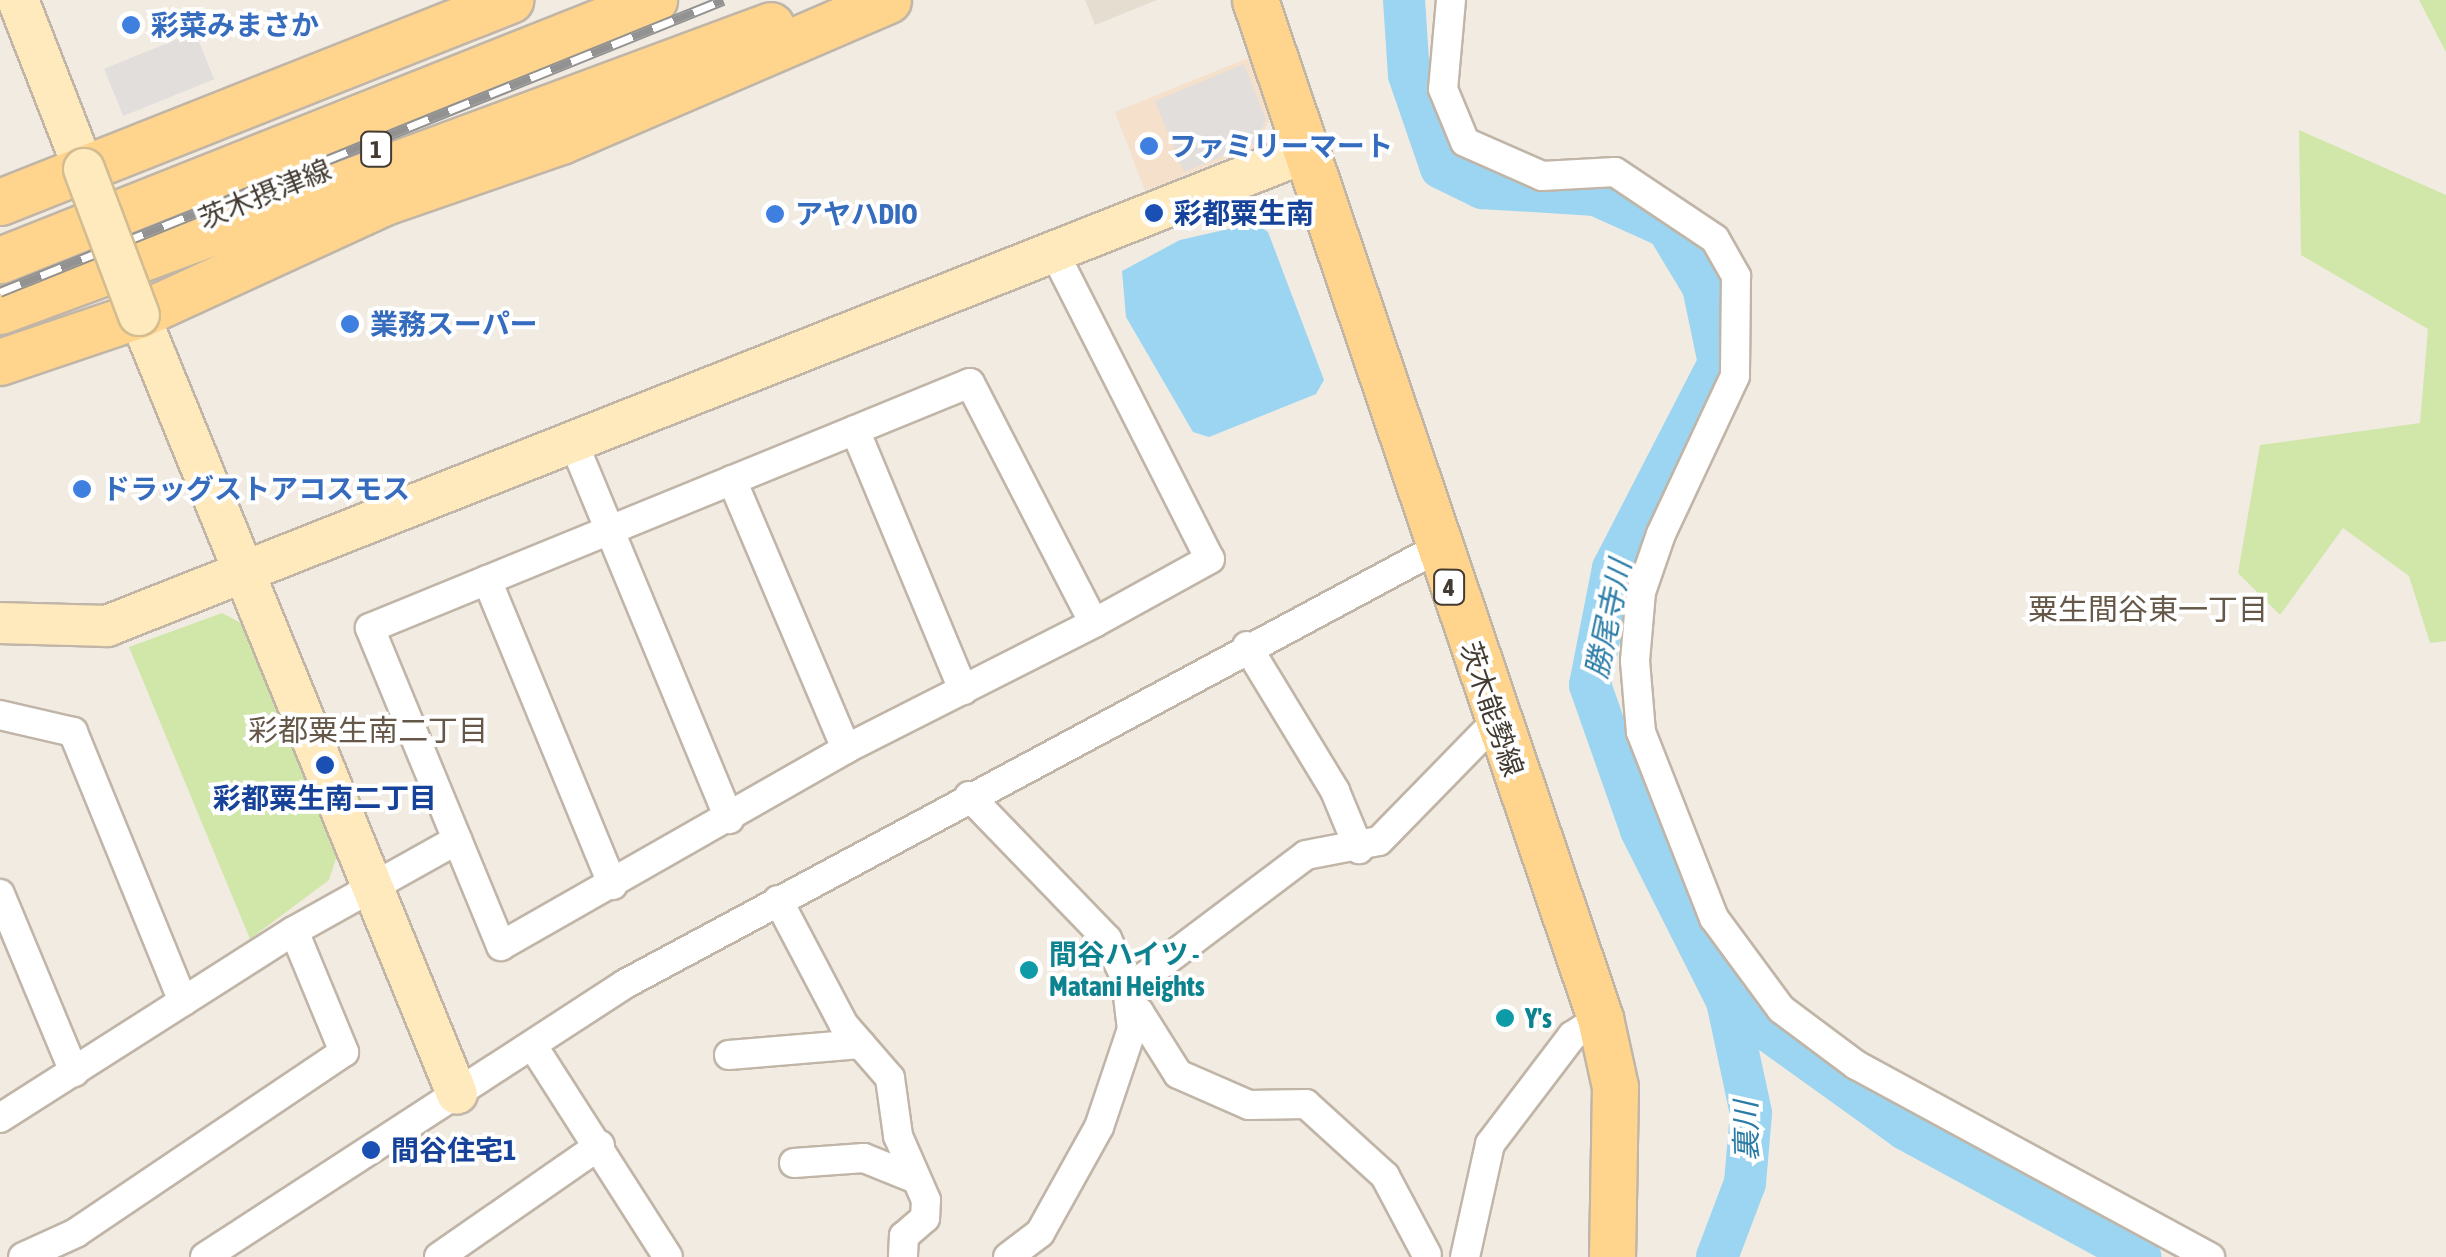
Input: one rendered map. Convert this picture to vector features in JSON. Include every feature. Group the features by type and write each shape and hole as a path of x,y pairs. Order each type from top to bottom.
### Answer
{"main road":[{"path":"0,202 510,0"},
{"path":"0,257 586,0"},
{"name":"茨木摂津線","path":"0,257 654,0"},
{"name":"茨木摂津線","path":"0,308 754,0"},
{"path":"0,308 839,0"},
{"path":"0,362 140,315 382,203 561,141 888,0"},
{"name":"茨木能勢線","path":"1255,0 1436,549 1600,1018 1615,1087 1612,1257"}],"street":[{"path":"18,0 140,315 458,1094"},
{"path":"1451,0 1443,89 1465,142 1542,176 1615,172 1714,239 1736,276 1736,376 1661,534 1641,592 1635,661 1641,732 1714,918 1781,1010 1856,1065 2210,1257"},
{"path":"0,623 106,626 1306,152"},
{"path":"1054,252 1210,559 1094,623 846,749 614,885 501,946 370,628 970,383 1094,623"},
{"path":"855,430 962,690"},
{"path":"574,444 729,818"},
{"path":"732,480 846,749"},
{"path":"205,1257 533,1046 778,900 1247,646 1436,549"},
{"path":"487,580 614,885"},
{"path":"1247,646 1335,791 1358,849"},
{"path":"0,715 72,732 183,1001"},
{"path":"1008,1257 1040,1233 1100,1126 1128,1001 1306,855 1358,849 1419,806 1496,721"},
{"path":"969,796 1107,939 1128,1001 1178,1074 1249,1104 1306,1104 1385,1176 1424,1256 1466,1253 1490,1144 1572,1036 1600,1018"},
{"path":"0,1118 371,881 457,840"},
{"path":"0,894 74,1072"},
{"path":"778,900 861,1044 890,1078 926,1218 904,1236 903,1257"},
{"path":"23,1257 76,1233 344,1052 294,931"},
{"path":"729,1055 861,1044"},
{"path":"533,1046 600,1145 668,1257"},
{"path":"439,1257 600,1145"},
{"path":"794,1163 864,1158 916,1179"}],"shaded area":[{"path":"1085,0 1157,0 1095,25"},
{"path":"195,32 214,79 123,116 104,69"},
{"path":"1248,58 1270,118 1257,146 1145,191 1115,112"},
{"path":"1244,64 1266,120 1254,144 1184,172 1155,101"}],"green space":[{"path":"2419,0 2446,0 2446,52"},
{"path":"2299,130 2446,195 2446,641 2430,643 2409,576 2343,528 2280,615 2238,573 2260,445 2420,423 2428,329 2301,255"},
{"path":"222,613 245,625 338,852 329,880 250,939 129,647"}],"water":[{"path":"1255,223 1268,232 1324,380 1316,394 1209,437 1193,432 1126,317 1122,271 1180,240"}],"waterway":[{"name":"勝尾寺川","path":"1404,0 1409,75 1441,168 1482,188 1596,195 1667,227 1703,287 1719,363 1613,568 1590,685 1641,830 1727,1001 1905,1129 2141,1257"},
{"name":"裏川","path":"1717,1257 1745,1183 1751,1113 1727,1001"}],"railway":[{"path":"0,292 723,0"}],"place":[{"name":"彩菜みまさか","path":"131,25"},
{"name":"ファミリーマート","path":"1149,146"},
{"name":"彩都粟生南","path":"1154,213"},
{"name":"アヤハDIO","path":"775,214"},
{"name":"業務スーパー","path":"350,324"},
{"name":"ドラッグストアコスモス","path":"82,489"},
{"name":"彩都粟生南二丁目","path":"325,765"},
{"name":"間谷ハイツ - Matani Heights","path":"1029,970"},
{"name":"Y's","path":"1505,1018"},
{"name":"間谷住宅1","path":"371,1150"}],"district":[{"name":"粟生間谷東一丁目","path":"2148,609"},
{"name":"彩都粟生南二丁目","path":"368,730"}]}
